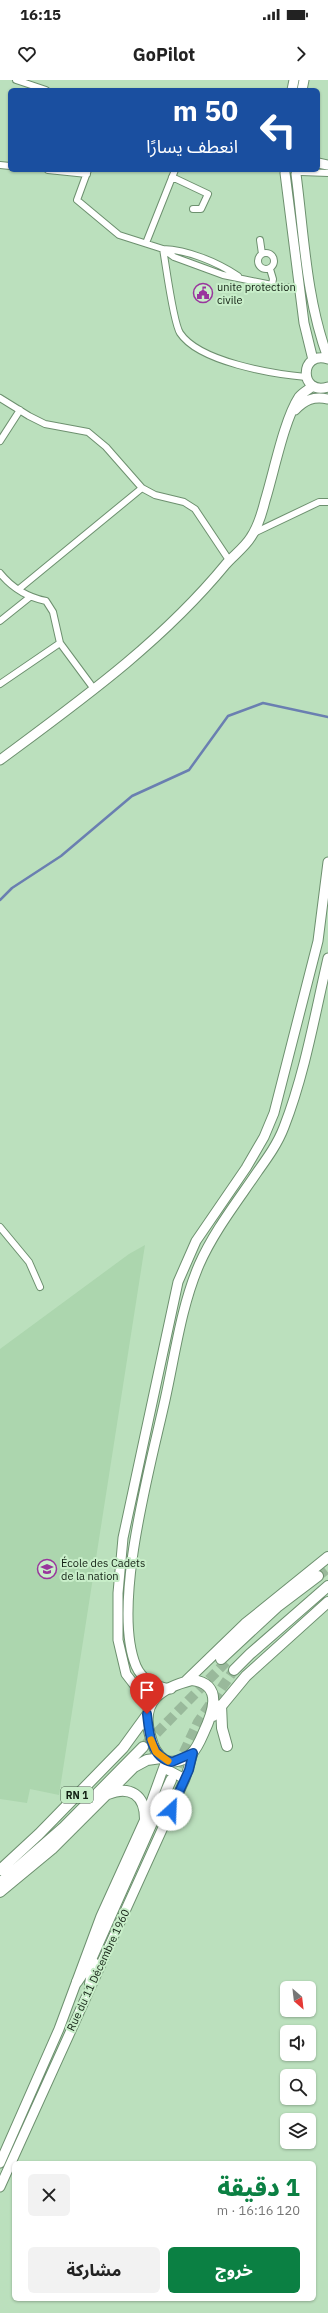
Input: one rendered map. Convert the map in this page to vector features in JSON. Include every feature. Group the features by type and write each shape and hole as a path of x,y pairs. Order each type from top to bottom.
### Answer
{"main road":[{"path":"183,1683 196,1681 202,1682 210,1690 214,1703 209,1720 193,1753 179,1761 164,1762 152,1744 147,1711 156,1697 183,1683 245,1624 328,1558"},
{"path":"223,1661 277,1607 323,1581"},
{"path":"323,1581 250,1654 236,1672 328,1591"},
{"path":"209,1720 260,1663 328,1602"},
{"path":"221,1705 222,1728 227,1746"},
{"name":"RN 1","path":"0,1870 39,1834 123,1748 147,1711"},
{"path":"0,1879 66,1819 142,1745 64,1827 0,1883"},
{"name":"RN 1","path":"0,1892 52,1849 134,1767 147,1760 164,1762"},
{"path":"77,1982 92,1958 178,1780"},
{"path":"90,1984 94,1961 178,1780"},
{"path":"106,1794 118,1790 135,1794 143,1803 145,1819"}],"street":[{"path":"16,80 40,88"},
{"path":"87,172 77,200 119,235 163,249 174,257 223,275 272,285 299,287"},
{"path":"146,243 174,172"},
{"path":"313,360 304,323 283,172 328,173"},
{"path":"300,172 312,300 316,322 328,358 322,357 313,360 306,369 306,377 314,386 318,388 328,387"},
{"path":"172,177 208,194 201,209 194,209"},
{"path":"260,240 262,254"},
{"path":"163,249 177,328 198,351 217,358 282,375 306,377"},
{"path":"268,253 274,258 274,264 270,269 265,270 259,266 258,258 262,254 268,253"},
{"path":"270,269 273,279 272,285"},
{"path":"0,760 94,689 167,627 201,594 232,557 247,543 254,533 291,414 300,396 314,386"},
{"path":"291,414 307,400 314,397 328,399"},
{"path":"0,398 45,424 88,432 106,447 142,488 155,495 184,502 195,509 232,557"},
{"path":"0,441 20,410"},
{"path":"19,589 142,488"},
{"path":"254,533 319,502 328,502"},
{"path":"0,573 14,588 19,589 30,597 46,601 53,612 60,643 94,689"},
{"path":"0,620 30,597"},
{"path":"0,684 60,643"},
{"path":"147,1711 146,1700 126,1674 121,1659 117,1618 118,1593 123,1538 173,1303 178,1282 196,1242 246,1168 264,1137 274,1113 320,930 328,862"},
{"path":"171,1689 158,1686 146,1679 138,1670 134,1658 129,1608 135,1539 191,1288 207,1247 275,1147 283,1130 295,1096 328,958"},
{"path":"0,1227 29,1262 40,1287"},
{"path":"164,1762 178,1780 193,1753"},
{"name":"Rue du 11 Décembre 1960","path":"0,2163 59,2029 101,1916 145,1819 164,1762"},
{"name":"Rue du 11 Décembre 1960","path":"0,2187 90,1984"}],"shaded area":[{"name":"École des Cadets de la nation","path":"145,1245 59,1795 30,1789 27,1803 0,1799 0,1349 129,1254"}],"waterway":[{"path":"0,900 12,888 61,856 132,796 189,770 228,716 263,703 328,717"}],"tunnel":[{"path":"318,1576 328,1568"},
{"path":"146,1744 226,1662"},
{"path":"171,1780 198,1722 234,1670"}],"slow traffic":[{"path":"151,1740 156,1752 161,1758 168,1761"}],"place":[{"name":"unite protection civile","path":"203,293"},
{"name":"École des Cadets de la nation","path":"47,1569"}],"route":[{"path":"147,1714 148,1730 152,1744 161,1758 172,1762 179,1761 193,1753 189,1770 171,1810"}]}
